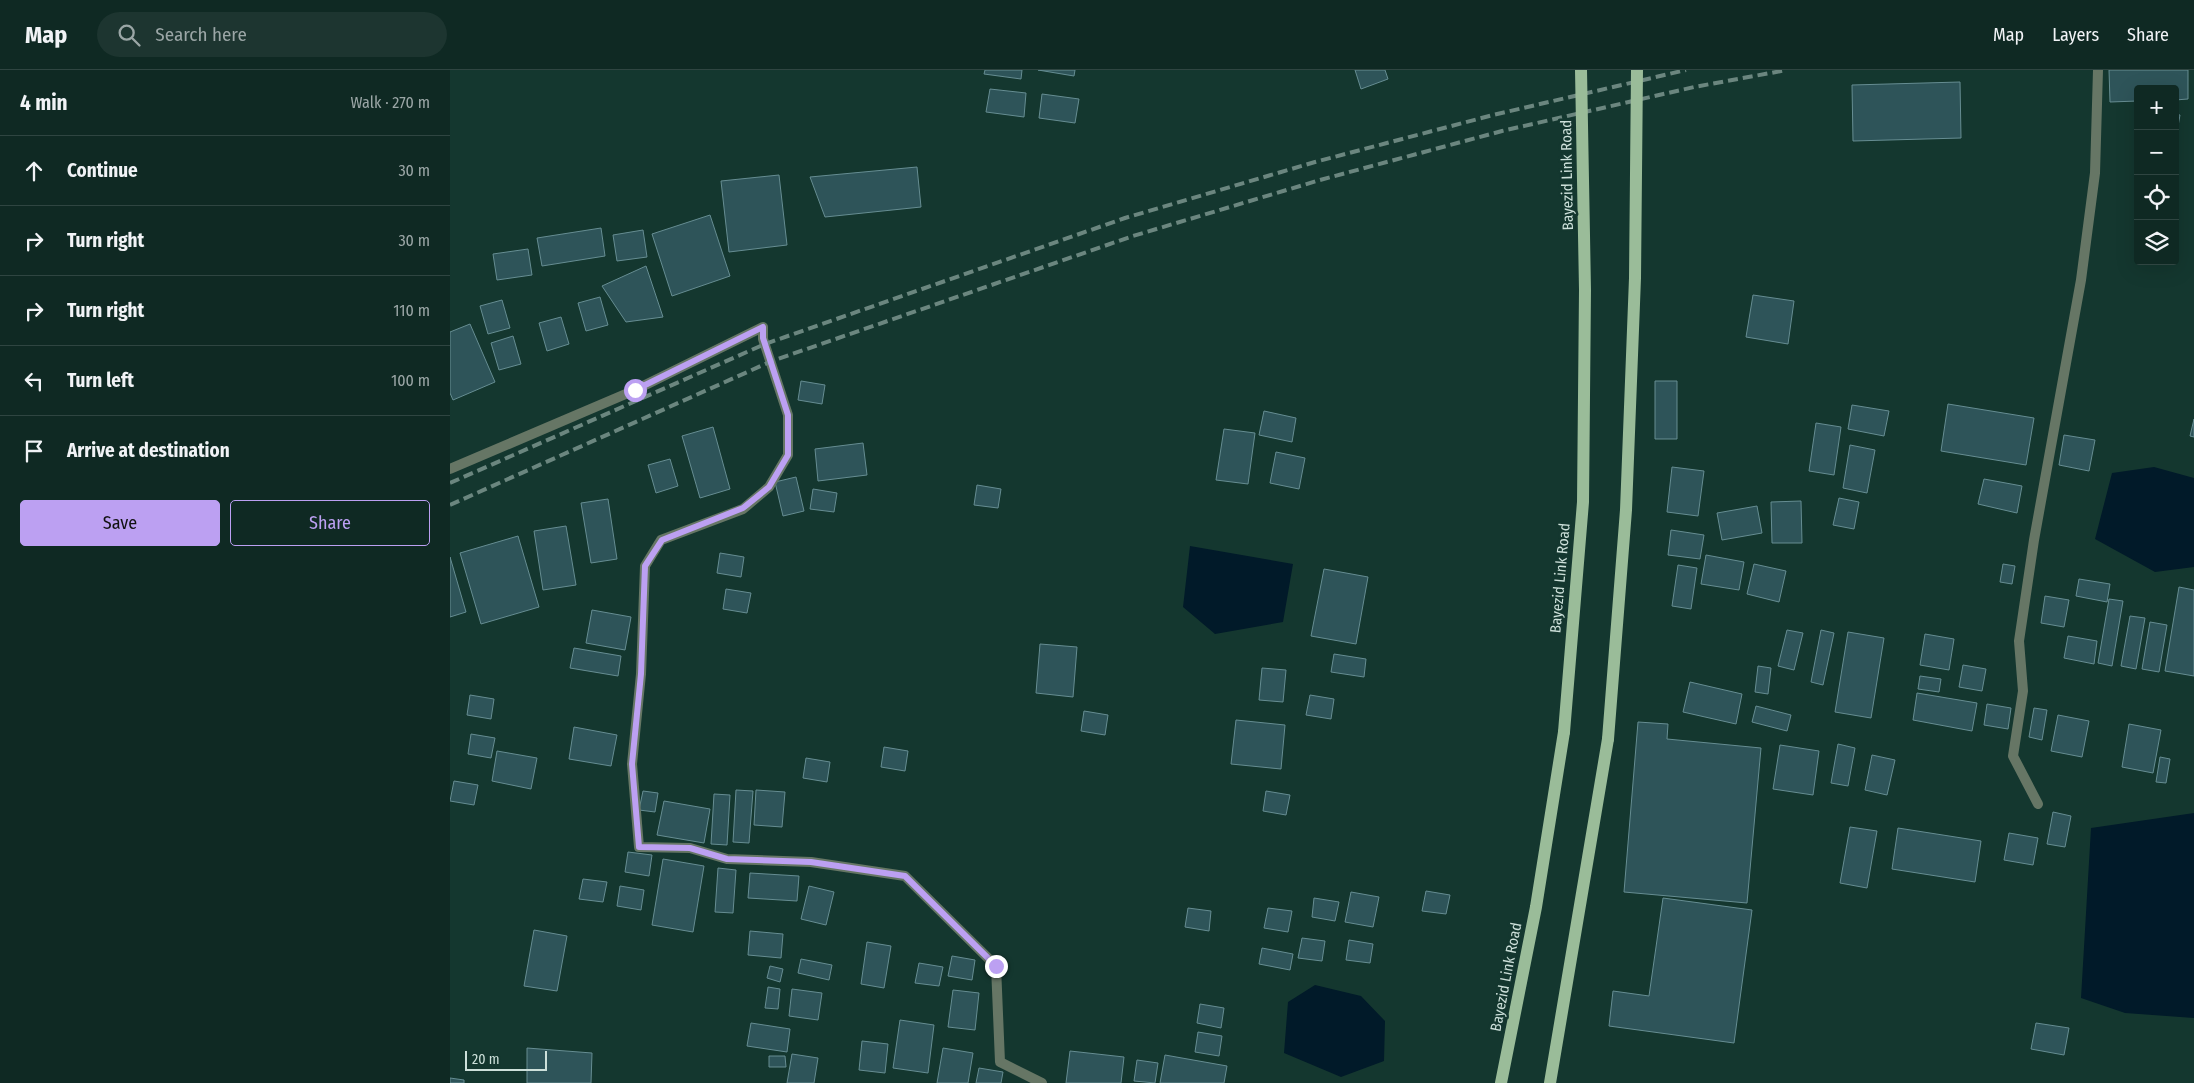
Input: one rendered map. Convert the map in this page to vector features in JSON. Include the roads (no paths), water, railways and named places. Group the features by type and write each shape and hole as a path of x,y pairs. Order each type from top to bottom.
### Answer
{"main road":[{"name":"Bayezid Link Road","path":"1501,1083 1536,907 1564,732 1583,502 1585,290 1581,70"},
{"path":"1550,1083 1608,738 1626,510 1635,278 1637,70"}],"street":[{"path":"2038,804 2013,756 2023,691 2019,641 2034,540 2081,280 2095,173 2098,70"},
{"path":"450,469 635,390 763,327 763,338 788,415 788,455 769,487 743,508 662,540 645,566 641,674 632,764 639,847 690,848 727,859 811,862 905,876 996,966 1000,1062 1042,1083"}],"water":[{"path":"2154,467 2194,478 2194,567 2155,572 2095,539 2112,473"},
{"path":"1190,546 1293,564 1283,622 1215,634 1183,607"},
{"path":"2194,813 2194,1018 2125,1013 2081,998 2091,828"},
{"path":"1315,985 1361,996 1385,1021 1384,1061 1341,1077 1284,1053 1288,1002"}],"railway":[{"path":"450,483 765,344 1125,218 1315,162 1493,115 1686,70"},
{"path":"450,505 772,361 1133,236 1320,180 1502,131 1694,87 1787,70"}]}
